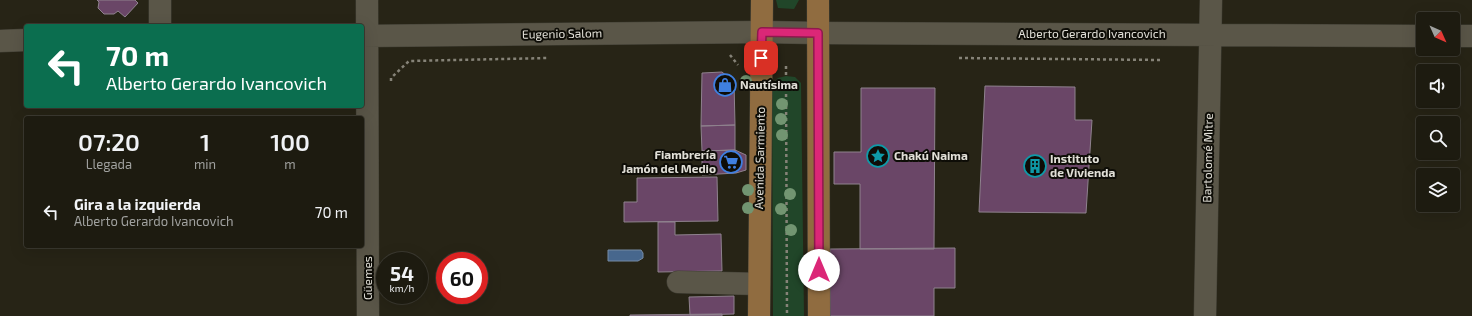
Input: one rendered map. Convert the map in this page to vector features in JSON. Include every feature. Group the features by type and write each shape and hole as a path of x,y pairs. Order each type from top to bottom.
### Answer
{"main road":[{"name":"Avenida Sarmiento","path":"759,316 762,0"},
{"path":"818,0 819,316"}],"street":[{"path":"160,0 160,24"},
{"name":"Güemes","path":"367,0 364,36 368,316"},
{"name":"Bartolomé Mitre","path":"1205,316 1210,0"},
{"name":"Eugenio Salom","path":"364,36 762,32"},
{"name":"Alberto Gerardo Ivancovich","path":"762,32 1416,36"},
{"path":"1460,36 1472,36"},
{"path":"0,41 24,40"},
{"path":"678,282 759,284"}],"path":[{"path":"786,33 787,316"},
{"path":"722,55 730,55 739,66"},
{"path":"409,61 550,58"},
{"path":"956,58 1162,60"}],"green space":[{"path":"776,0 799,0 794,9 778,8"},
{"path":"786,76 795,77 801,83 804,316 773,316 772,84 778,78"}],"water":[{"path":"608,250 641,250 643,253 643,258 638,261 608,261"}],"building":[{"path":"97,0 135,0 138,3 125,17 118,11 114,14 104,14 98,8 99,2"},
{"path":"722,72 734,82 735,125 701,126 702,73"},
{"name":"Instituto de Vivienda","path":"985,86 1075,87 1075,120 1092,120 1086,213 979,212"},
{"path":"861,88 935,88 934,249 860,249 860,184 834,184 834,152 861,152"},
{"path":"735,125 735,150 702,151 701,126"},
{"path":"735,150 746,155 746,170 736,173"},
{"path":"735,150 736,173 702,175 702,151"},
{"path":"717,177 718,221 624,222 624,202 637,202 637,178"},
{"path":"658,222 675,222 675,235 721,234 722,271 658,272"},
{"path":"955,248 955,288 934,288 934,316 830,316 830,249"},
{"path":"734,296 734,314 690,315 689,297"},
{"path":"722,314 722,316 630,316 630,315"}],"place":[{"name":"Nautísima","path":"725,85"},
{"name":"Chakú Naima","path":"878,156"},
{"name":"Fiambrería Jamón del Medio","path":"731,162"},
{"name":"Instituto de Vivienda","path":"1035,166"}],"route":[{"path":"761,58 762,32 818,33 819,270"}]}
